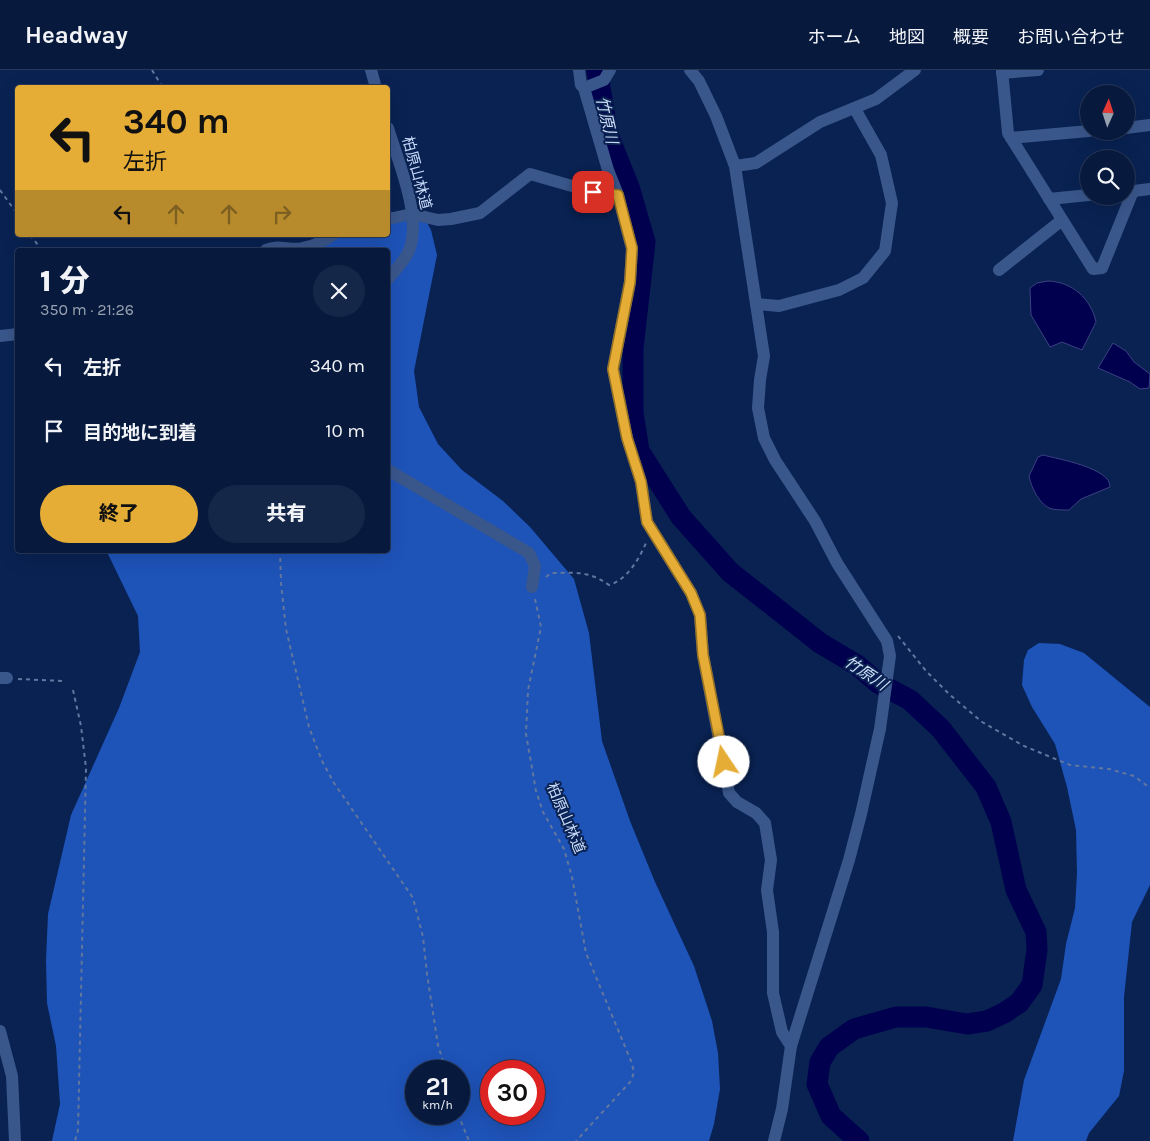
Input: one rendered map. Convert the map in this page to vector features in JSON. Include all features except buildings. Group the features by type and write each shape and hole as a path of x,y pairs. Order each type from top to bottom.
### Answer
{"street":[{"path":"371,70 375,85"},
{"path":"579,70 580,85 586,88 608,170 618,195 632,248 630,282 613,369 627,438 641,482 647,522 691,593 700,615 703,655 729,793 737,802 756,813 765,823 771,860 767,890 773,932 773,993 782,1032 791,1046"},
{"path":"690,70 699,81 716,116 735,166 764,356 758,408 764,438 775,460 815,521 837,563 887,641 890,656 880,729 849,860 791,1046 782,1109 774,1141"},
{"path":"735,166 756,163 820,122 876,99 915,70"},
{"path":"1038,70 1002,72 1008,134 1093,269 1102,268 1125,205"},
{"path":"586,88 607,75"},
{"path":"756,304 779,306 839,290 862,278 885,251 892,203 881,155 855,109"},
{"path":"1135,127 1150,126"},
{"path":"1011,138 1080,132"},
{"name":"柏原山林道","path":"390,135 412,214 413,230 410,249 404,260 390,277"},
{"path":"390,219 412,214 438,220 451,220 480,212 530,174 593,192 618,195"},
{"path":"1135,190 1150,189"},
{"path":"1049,199 1080,196"},
{"path":"999,270 1062,220"},
{"path":"305,248 320,243 330,237"},
{"path":"272,248 279,246 294,248"},
{"path":"0,336 15,334"},
{"path":"390,471 529,553 535,566 532,587"},
{"path":"0,1031 12,1076 15,1141"}],"path":[{"path":"152,70 161,85"},
{"path":"0,190 15,211"},
{"path":"32,237 40,248"},
{"path":"532,587 551,573 585,573 597,577 609,585 616,583 640,557 653,530"},
{"path":"280,553 286,629 309,727 322,761 334,783 413,898 423,937 438,1045 443,1060"},
{"name":"柏原山林道","path":"532,587 541,627 528,690 526,734 536,792 543,812 564,849 572,877 586,953 595,980 622,1038 634,1072 631,1081 576,1141"},
{"path":"881,631 900,637 926,671 948,694 982,722 1024,746 1070,765 1117,771 1134,776 1150,788"},
{"path":"4,678 63,681"},
{"path":"73,690 81,726 86,768 78,1130 75,1141"},
{"path":"462,1125 469,1141"}],"shaded area":[{"path":"390,211 425,219 431,230 437,255 414,371 419,407 438,444 462,470 503,501 530,527 574,579 589,633 602,741 630,821 655,882 694,966 712,1021 718,1053 720,1089 709,1141 52,1141 60,1104 56,1046 47,1003 48,914 71,815 119,708 140,652 138,616 107,553 390,553 390,248 307,248 321,237 390,237"},
{"path":"1048,281 1073,288 1080,293 1094,314 1096,322 1082,350 1062,342 1050,347 1031,315 1030,288 1037,283"},
{"path":"1113,343 1126,351 1134,362 1150,374 1149,388 1140,389 1130,382 1098,368"},
{"path":"1043,455 1082,465 1093,470 1108,480 1110,487 1081,499 1069,510 1048,507 1037,496 1029,476 1038,457"},
{"path":"1039,643 1060,644 1084,653 1150,707 1150,885 1132,922 1124,997 1124,1071 1119,1096 1089,1133 1086,1141 1013,1141 1024,1080 1061,979 1066,944 1075,908 1077,873 1076,830 1055,744 1032,707 1022,685 1024,660 1028,650"}],"waterway":[{"name":"竹原川","path":"597,70 608,135 629,187 645,242 633,348 633,413 639,451 681,517 730,572 820,643 857,665 878,683 910,700 941,729 986,787 1001,822 1016,890 1036,932 1037,950 1032,985 1019,1003 1004,1013 987,1021 967,1024 926,1017 896,1017 854,1029 829,1047 820,1062 817,1084 831,1116 859,1141"}],"route":[{"path":"593,192 618,195 632,248 630,282 613,369 627,438 641,482 647,522 691,593 700,615 703,655 724,762"}]}
